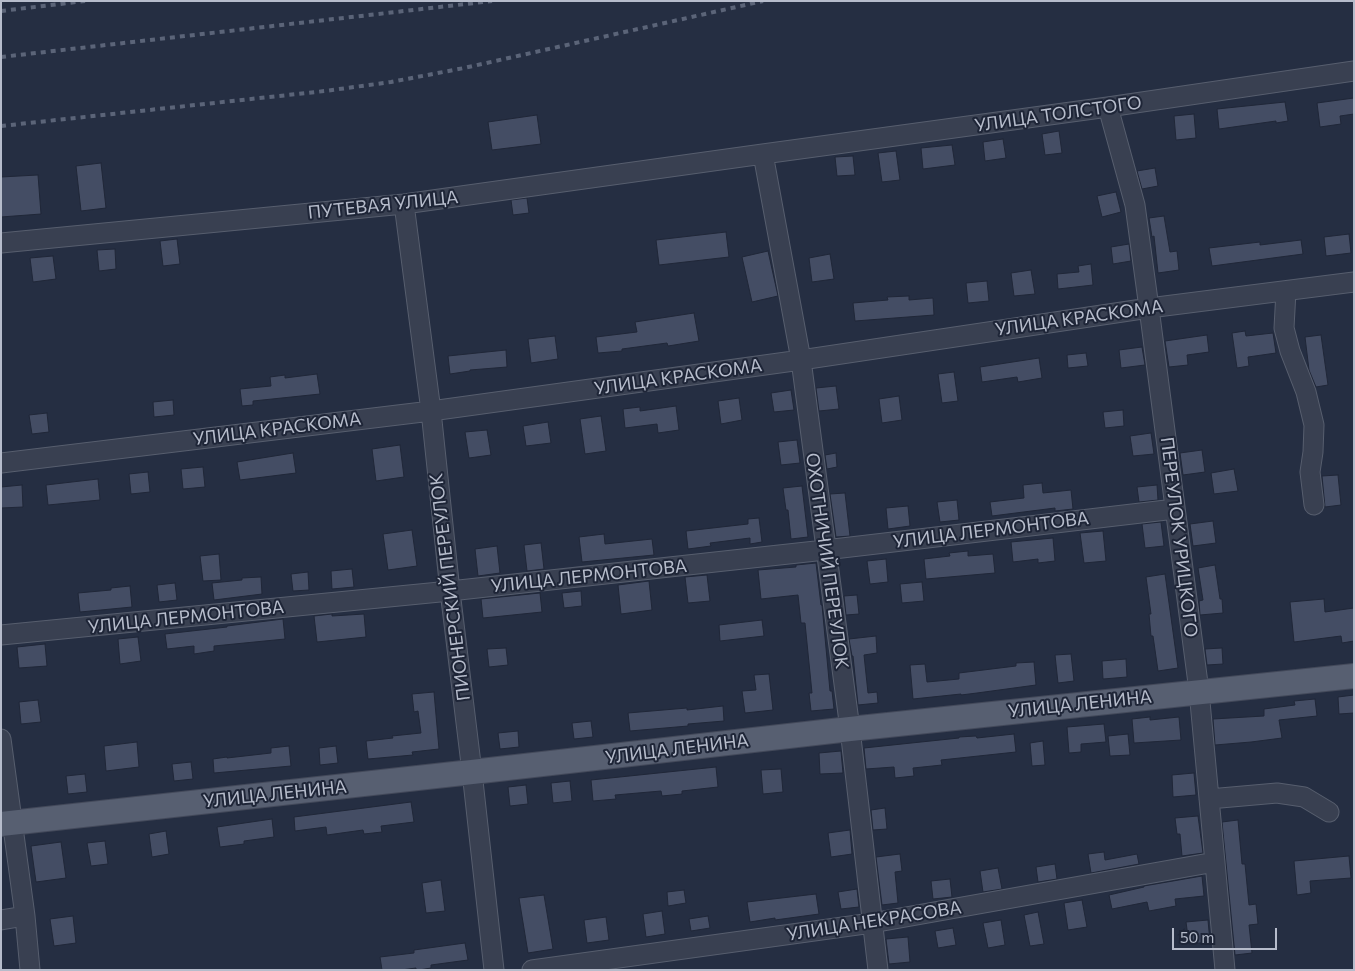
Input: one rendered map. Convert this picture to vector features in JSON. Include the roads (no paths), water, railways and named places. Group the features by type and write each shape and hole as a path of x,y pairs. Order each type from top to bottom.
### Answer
{"main road":[{"name":"УЛИЦА ЛЕНИНА","path":"7,823 850,729 1354,676"}],"street":[{"name":"УЛИЦА ТОЛСТОГО","path":"763,154 1354,71"},
{"name":"ПЕРЕУЛОК УРИЦКОГО","path":"1108,107 1135,205 1149,308 1199,691 1225,970"},
{"name":"ПУТЕВАЯ УЛИЦА","path":"1,244 404,204 763,154"},
{"name":"ОХОТНИЧИЙ ПЕРЕУЛОК","path":"763,154 801,360 850,729 878,970"},
{"name":"ПИОНЕРСКИЙ ПЕРЕУЛОК","path":"404,204 431,411 494,970"},
{"name":"УЛИЦА КРАСКОМА","path":"1,463 431,411 801,360 1149,308 1354,282"},
{"path":"1286,291 1284,328 1290,351 1306,392 1314,425 1310,472 1314,505"},
{"name":"УЛИЦА ЛЕРМОНТОВА","path":"1,635 450,591 1175,509"},
{"path":"1,739 7,823 25,916 30,970"},
{"path":"1209,799 1277,793 1304,797 1330,812"},
{"name":"УЛИЦА НЕКРАСОВА","path":"532,970 872,923 1215,862"},
{"path":"1,920 25,916"}],"railway":[{"path":"1,11 85,1"},
{"path":"1,57 492,1"},
{"path":"1,126 325,91 391,82 464,68 763,1"}]}
